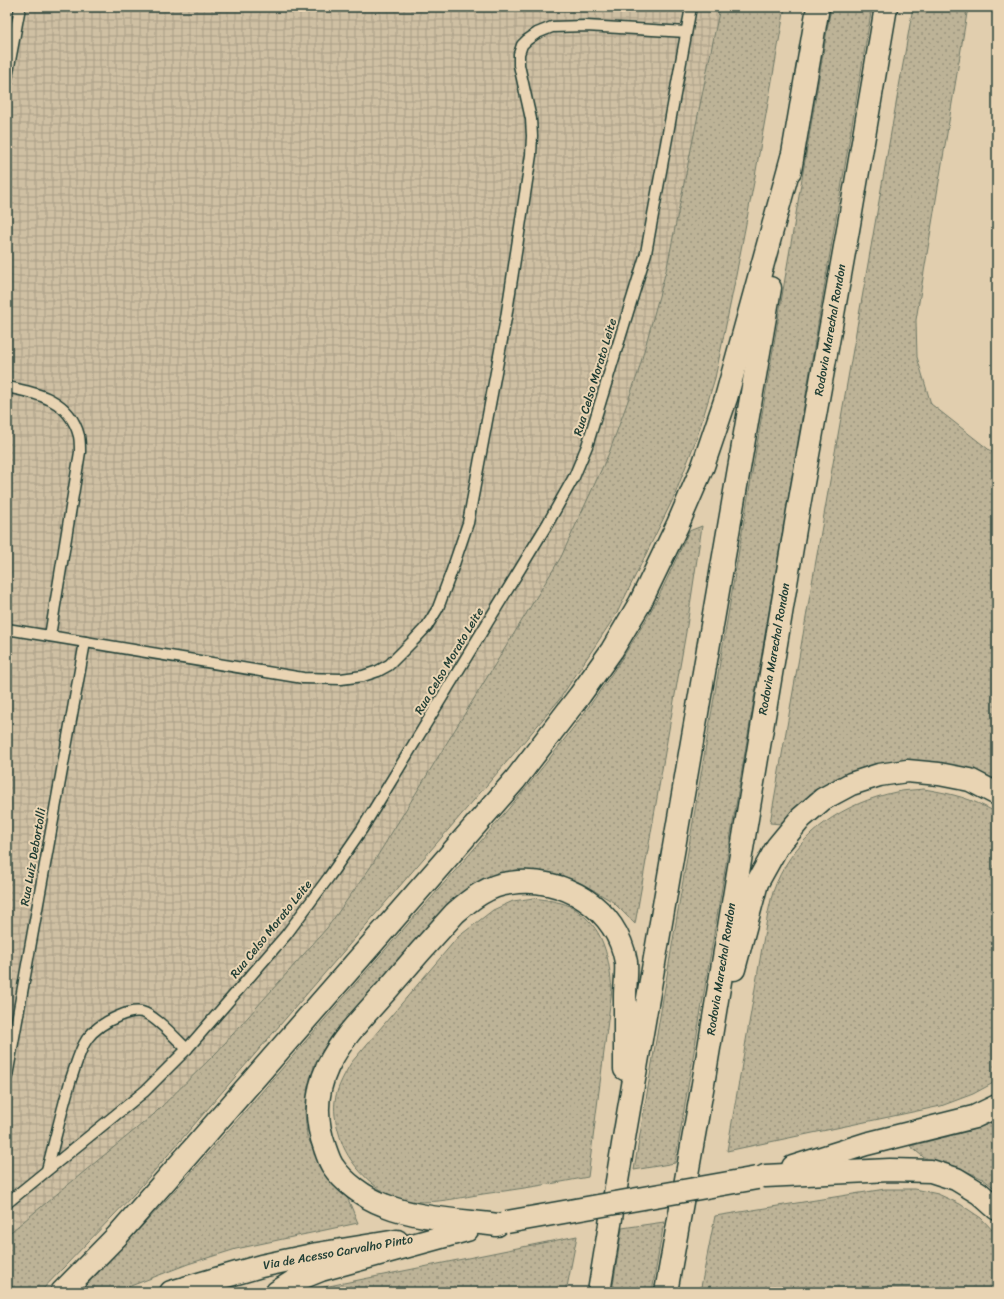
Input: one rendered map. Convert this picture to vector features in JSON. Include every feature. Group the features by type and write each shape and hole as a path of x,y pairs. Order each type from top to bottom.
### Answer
{"main road":[{"path":"597,1292 603,1269 625,1132 818,7"},
{"name":"Rodovia Marechal Rondon","path":"666,1292 795,526 886,7"},
{"path":"62,1292 117,1236 515,780 580,695 612,650 640,603 678,524 703,466 726,398 792,157"},
{"path":"702,1084 757,882 777,847 801,818 823,799 851,784 878,775 908,771 939,774 970,780 997,794"},
{"path":"502,1224 409,1213 383,1205 348,1184 331,1164 318,1121 317,1102 320,1084 335,1052 353,1028 455,913 473,898 489,889 509,883 531,881 553,885 572,892 591,904 608,920 618,938 626,962 625,1132"},
{"path":"761,1177 866,1144 974,1117 997,1106"},
{"path":"761,1177 890,1170 930,1171 956,1179 979,1192 997,1209"},
{"name":"Via de Acesso Carvalho Pinto","path":"171,1292 268,1264 317,1254 502,1224 761,1177"},
{"path":"675,1292 678,1223"},
{"path":"277,1292 294,1281 321,1270 467,1230"}],"lane":[{"path":"7,77 20,7"},
{"name":"Rua Celso Morato Leite","path":"7,1203 145,1091 187,1049 286,935 362,829 548,523 574,477 587,446 646,253 690,7"},
{"path":"7,629 303,678 341,679 363,676 378,671 389,665 427,626 438,608 468,523 506,318 531,155 531,119 519,65 519,54 522,45 537,33 552,27 586,26 686,32"},
{"path":"7,387 33,392 47,398 61,407 71,417 79,436 80,452 50,636"},
{"name":"Rua Luiz Debortolli","path":"7,1076 85,642"},
{"path":"47,1170 79,1053 88,1038 98,1028 111,1019 125,1013 134,1011 143,1012 154,1018 187,1049"}],"shaded area":[{"path":"7,7 720,7 667,267 638,373 609,453 561,557 370,868 327,928 217,1052 153,1115 7,1235"},
{"path":"720,7 785,7 754,182 715,378 697,437 674,497 617,613 559,700 136,1192 40,1292 7,1292 7,1235 153,1115 217,1052 327,928 370,868 561,557 609,453 638,373 667,267"},
{"path":"831,7 872,7 675,1163 634,1170"},
{"path":"913,7 968,7 916,320 917,357 931,404 997,456 997,780 982,773 948,764 912,761 876,765 856,770 833,781 810,796 781,824 770,823"},
{"path":"702,526 686,632 635,924 613,902 583,884 561,875 538,872 513,872 462,893 442,911 331,1037 315,1063 308,1086 305,1112 307,1136 330,1179 348,1199 358,1223 236,1249 188,1264 115,1292 84,1292 83,1288 154,1214 507,811 578,721 611,675 641,628 661,592 689,531"},
{"path":"924,789 962,797 997,813 997,1081 973,1094 941,1106 727,1151 771,898 785,866 809,835 841,812 877,797 899,791"},
{"path":"534,898 571,906 588,920 600,937 609,967 612,989 588,1177 440,1201 417,1202 396,1198 380,1189 364,1176 351,1160 342,1143 338,1131 335,1111 335,1102 340,1084 351,1063 458,937 493,910 513,901"},
{"path":"997,1121 997,1190 983,1179 958,1167 928,1161 910,1146 969,1131"},
{"path":"885,1189 914,1189 938,1194 960,1204 981,1218 997,1235 997,1292 700,1292 715,1216"},
{"path":"664,1222 652,1292 612,1292 622,1228"},
{"path":"577,1236 566,1292 310,1292 319,1288"}]}
